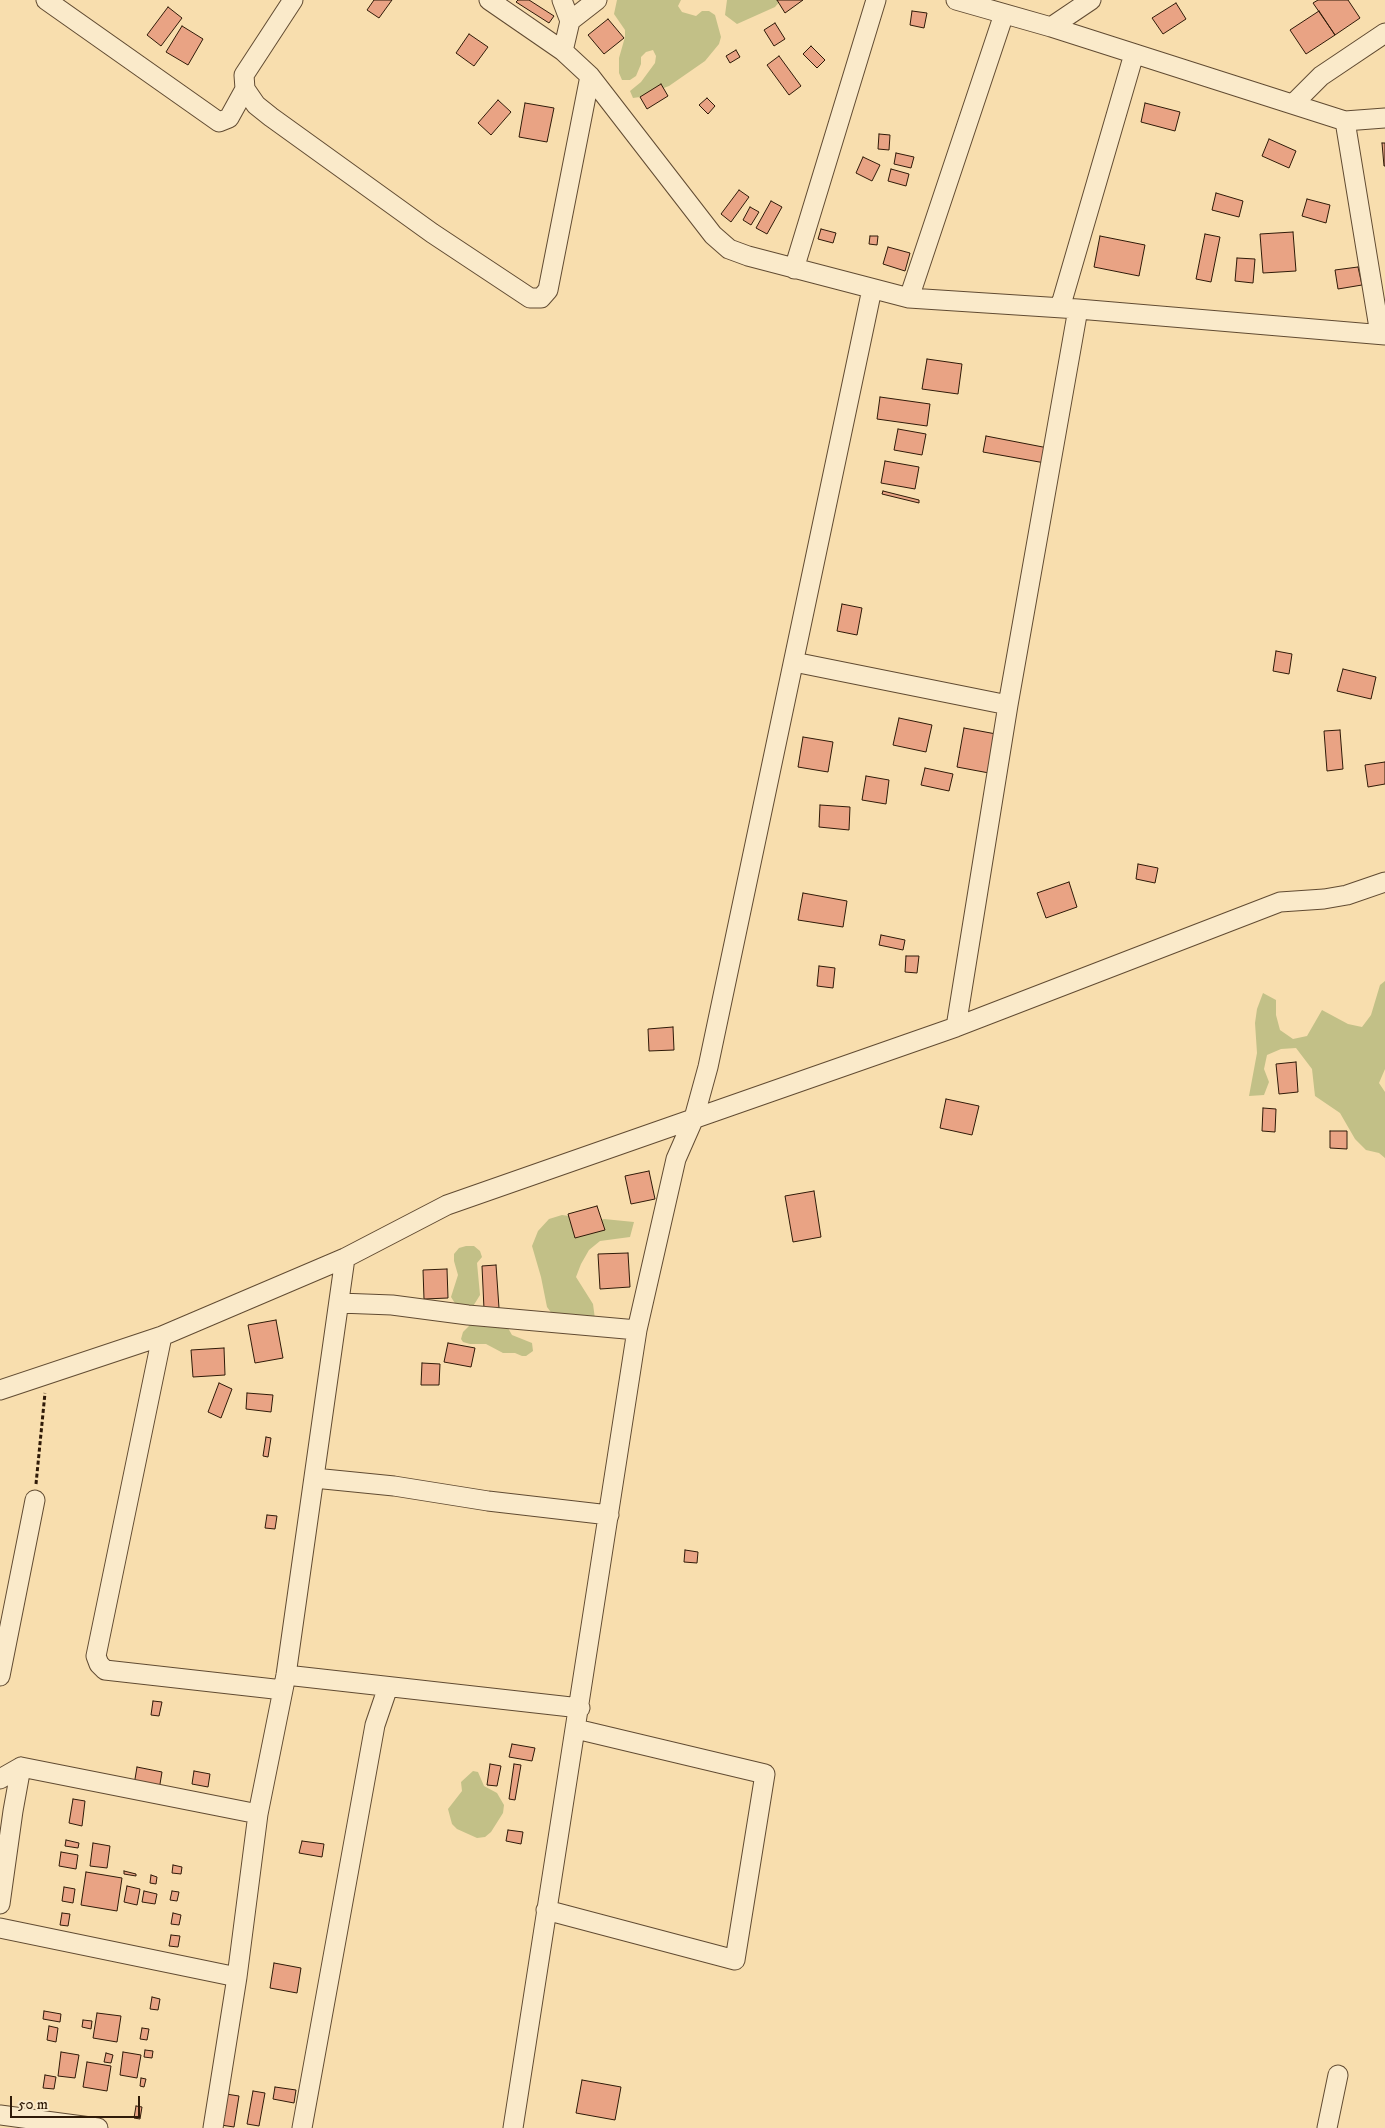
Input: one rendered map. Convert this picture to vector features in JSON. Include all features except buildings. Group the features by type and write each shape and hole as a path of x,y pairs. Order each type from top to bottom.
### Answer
{"street":[{"path":"56,3 220,122 229,118 244,89 244,75 293,0"},
{"path":"489,0 563,51 590,76 713,235 729,249 794,269 908,298 1069,308 1383,334 1345,120"},
{"path":"562,0 570,21 563,51"},
{"path":"570,21 597,0"},
{"path":"794,269 876,0"},
{"path":"956,0 1051,27 1345,120 1385,118"},
{"path":"1051,27 1091,0"},
{"path":"908,298 1004,14"},
{"path":"1292,104 1321,76 1385,33"},
{"path":"956,1027 1069,308 1134,54"},
{"path":"244,89 256,105 271,117 432,233 530,298 541,298 548,290 590,76"},
{"path":"513,2128 638,1330 676,1158 694,1118 710,1057 872,289"},
{"path":"794,662 1008,705"},
{"path":"0,1390 162,1336 345,1258 447,1205 956,1027 1280,902 1339,896 1385,882"},
{"path":"213,2128 237,1977 258,1814 285,1683 345,1258"},
{"path":"340,1303 392,1304 468,1314 638,1330"},
{"path":"162,1336 96,1656 104,1670 285,1683 422,1689 580,1708"},
{"path":"314,1478 394,1486 488,1501 609,1515"},
{"path":"0,1676 35,1500"},
{"path":"302,2128 375,1725 388,1687"},
{"path":"546,1910 735,1960 765,1774 576,1729"},
{"path":"0,1779 22,1767 258,1814"},
{"path":"0,1904 13,1812 22,1767"},
{"path":"0,1928 237,1977"},
{"path":"1327,2128 1338,2075"},
{"path":"0,2114 98,2128"}],"path":[{"path":"35,1500 48,1374"}],"shaded area":[{"path":"617,0 681,0 678,6 682,12 696,16 702,11 709,11 715,15 721,37 719,44 705,61 669,86 633,98 630,91 641,82 655,63 656,56 653,50 646,52 641,57 641,64 636,76 630,80 622,80 619,73 619,58 625,30 614,14"},
{"path":"727,0 781,0 775,7 737,24 725,15"},
{"path":"1385,981 1385,1069 1379,1083 1385,1092 1385,1158 1379,1153 1366,1150 1355,1139 1340,1113 1315,1096 1312,1069 1296,1048 1281,1049 1267,1055 1264,1069 1269,1082 1264,1095 1249,1096 1257,1053 1255,1023 1257,1009 1263,993 1276,1000 1276,1015 1280,1030 1293,1039 1307,1036 1322,1010 1348,1024 1362,1027 1371,1015 1380,985"},
{"path":"562,1215 577,1217 590,1223 604,1219 634,1222 630,1237 600,1241 589,1250 581,1264 576,1277 593,1304 595,1319 556,1319 547,1307 532,1246 538,1231 549,1219"},
{"path":"474,1246 480,1251 482,1257 477,1263 480,1295 472,1308 458,1308 451,1297 458,1275 454,1254 459,1248"},
{"path":"481,1314 504,1321 512,1335 532,1343 533,1351 526,1356 522,1356 515,1353 503,1353 486,1344 463,1342 461,1339 463,1332"},
{"path":"473,1771 478,1772 484,1786 497,1793 504,1805 503,1813 491,1832 485,1837 477,1838 457,1829 452,1824 448,1809 462,1791 461,1782"}]}
